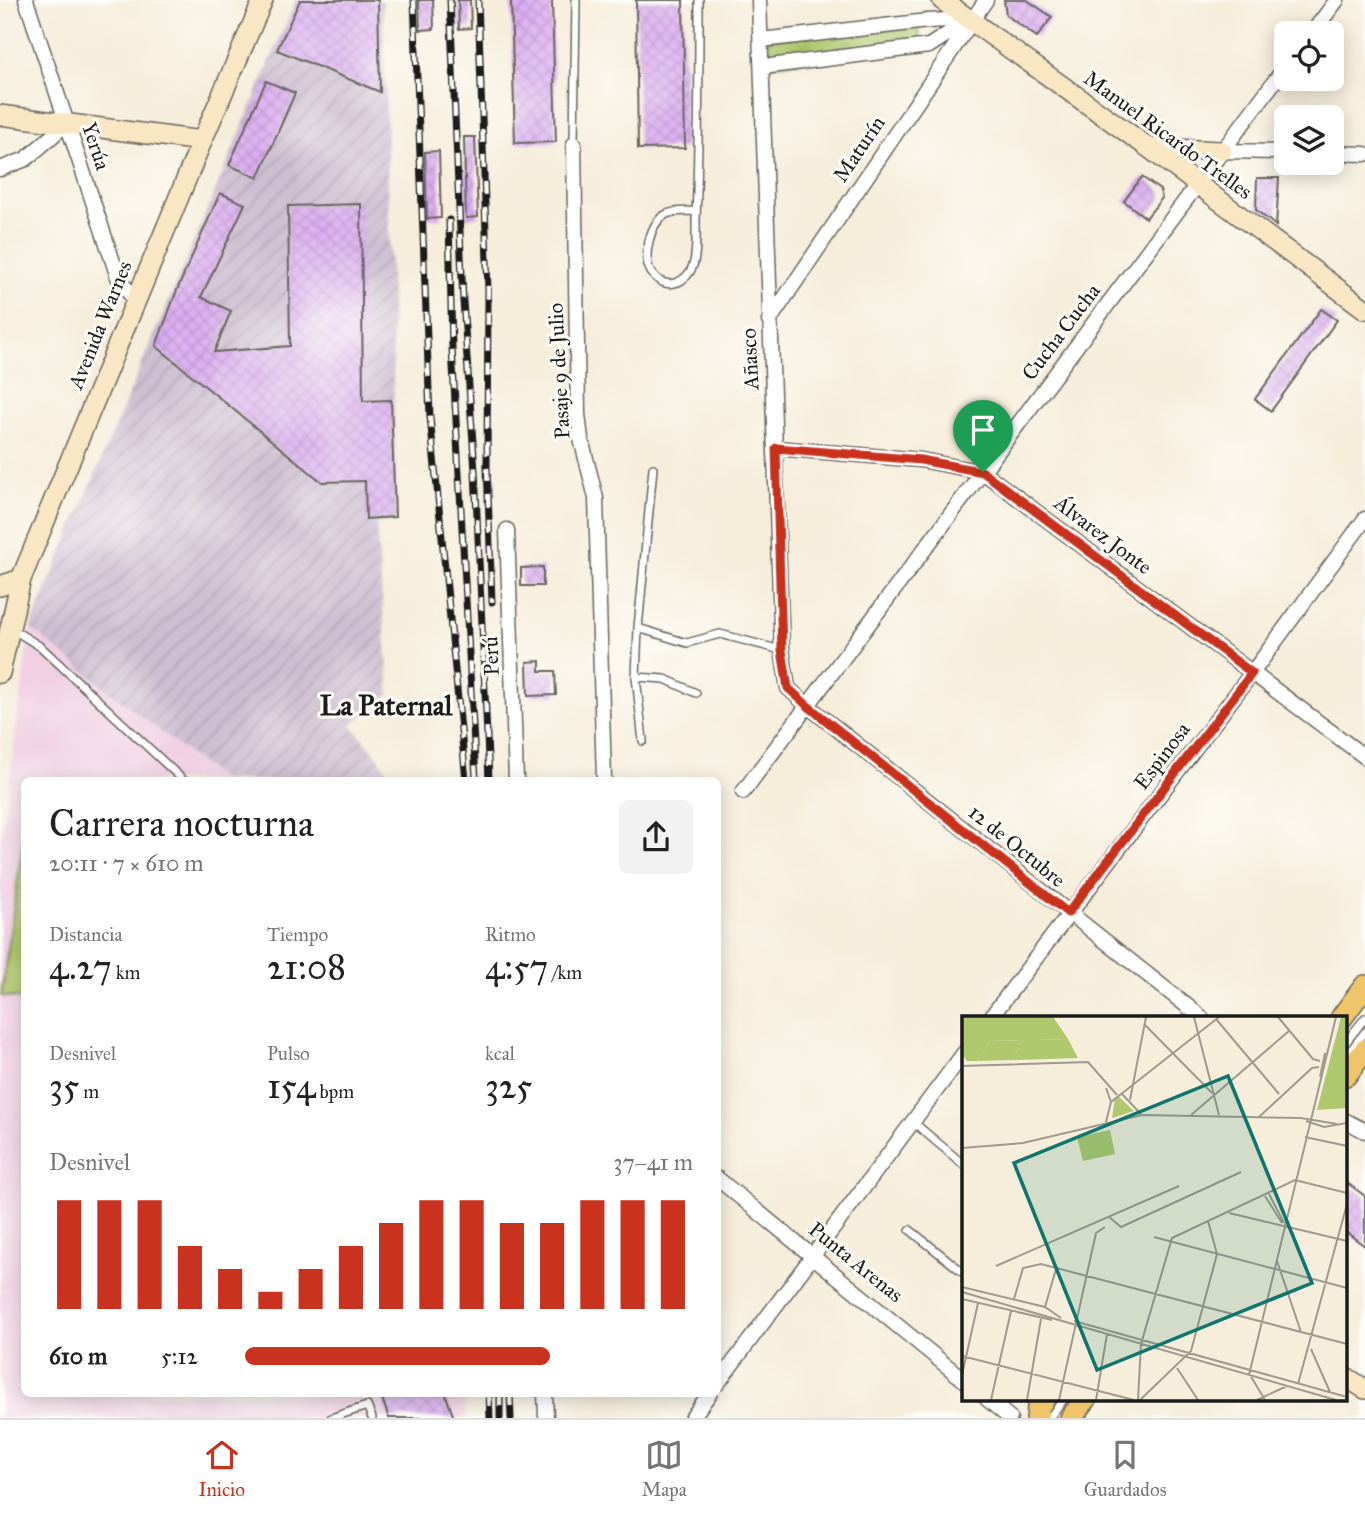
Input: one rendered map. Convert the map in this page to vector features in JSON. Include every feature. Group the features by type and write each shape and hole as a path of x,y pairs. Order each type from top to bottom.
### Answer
{"main road":[{"name":"Avenida Warnes","path":"0,673 4,622 135,301 263,0"},
{"name":"Manuel Ricardo Trelles","path":"943,0 1149,148 1365,309"},
{"path":"0,114 202,141"},
{"path":"1149,148 1222,151"},
{"path":"0,586 21,579"},
{"path":"1343,1016 1365,986"},
{"path":"1348,1072 1365,1050"},
{"path":"1348,1378 1365,1389"},
{"path":"1037,1418 1038,1406 1043,1400"},
{"path":"1071,1413 1085,1400"}],"street":[{"name":"Yerúa","path":"26,0 118,277 135,301"},
{"name":"Añasco","path":"759,0 764,214 776,448 782,650 788,688 808,706"},
{"name":"Maturín","path":"769,321 986,0"},
{"path":"1321,21 1337,0"},
{"path":"761,40 928,21 971,19"},
{"path":"762,67 929,46 971,19"},
{"name":"Cucha Cucha","path":"743,792 1274,82"},
{"path":"0,169 26,159 66,124"},
{"name":"Pasaje 9 de Julio","path":"573,144 578,414 581,439 596,498 604,777"},
{"path":"1222,151 1274,152"},
{"path":"1344,153 1365,154"},
{"name":"Álvarez Jonte","path":"776,448 921,460 983,472 1365,757"},
{"name":"Espinosa","path":"992,1016 1252,673 1365,519"},
{"name":"Perú","path":"507,530 516,777"},
{"name":"12 de Octubre","path":"808,706 1200,1016"},
{"path":"721,1379 962,1056"},
{"path":"1348,1122 1365,1130"},
{"name":"Punta Arenas","path":"721,1181 962,1378"},
{"path":"545,1397 546,1418"},
{"path":"693,1418 707,1397"},
{"path":"987,1400 1010,1418"}],"lane":[{"name":"Pasaje 9 de Julio","path":"573,144 576,0"},
{"path":"696,211 666,213 655,223 648,242 649,269 657,279 672,285 681,282 690,273 695,261 696,211 699,0"},
{"path":"643,741 636,677 653,468"},
{"path":"4,622 41,647 180,777"},
{"path":"638,628 687,643 720,634 782,650"},
{"path":"636,677 665,679 696,693"},
{"path":"1348,1039 1365,1018"},
{"path":"1348,1053 1365,1032"},
{"path":"913,1122 962,1163"},
{"path":"910,1230 962,1271"},
{"path":"331,1418 367,1406 372,1418"},
{"path":"1049,1418 1071,1413"}],"shaded area":[{"path":"296,0 383,0 397,521 376,523 390,694 351,725 378,756 391,777 218,777 30,628"},
{"path":"30,628 218,777 21,777 21,1397 465,1397 466,1418 0,1418 0,847"}],"green space":[{"path":"917,27 920,42 762,67 761,40"},
{"path":"21,858 21,999 1,996"}],"building":[{"path":"300,0 378,0 380,92 277,50"},
{"path":"419,0 433,0 434,29 420,30"},
{"path":"458,0 470,0 471,28 459,29"},
{"path":"511,0 552,0 556,142 515,143"},
{"path":"636,0 683,0 685,148 638,149"},
{"path":"1004,0 1027,0 1052,17 1037,37 1006,15"},
{"path":"266,81 295,93 258,178 229,165"},
{"path":"464,137 475,137 478,217 466,218"},
{"path":"439,151 441,218 427,219 425,152"},
{"path":"1142,177 1160,190 1162,198 1146,218 1124,201"},
{"path":"1257,178 1279,178 1276,226 1256,210"},
{"path":"220,193 245,204 201,297 231,311 214,352 290,346 288,206 361,204 363,401 391,400 395,517 366,519 365,481 322,482 156,346 177,290"},
{"path":"1321,309 1337,320 1271,411 1255,399"},
{"path":"543,567 543,586 521,586 521,568"},
{"path":"540,661 540,671 555,671 556,695 528,696 527,662"},
{"path":"1348,1183 1365,1196 1365,1246 1348,1233"},
{"path":"381,1397 446,1397 454,1418 389,1418"}],"railway":[{"path":"414,0 430,417 466,777"},
{"path":"450,0 489,777"},
{"path":"478,0 488,291 487,466 492,602"},
{"path":"449,220 452,348 476,777"},
{"path":"489,1397 490,1418"},
{"path":"500,1397 500,1418"},
{"path":"510,1397 511,1418"}],"district":[{"name":"La Paternal","path":"386,705"}],"route":[{"path":"776,448 921,460 983,472 1252,673 1068,913 788,688 782,650 776,448"}]}
